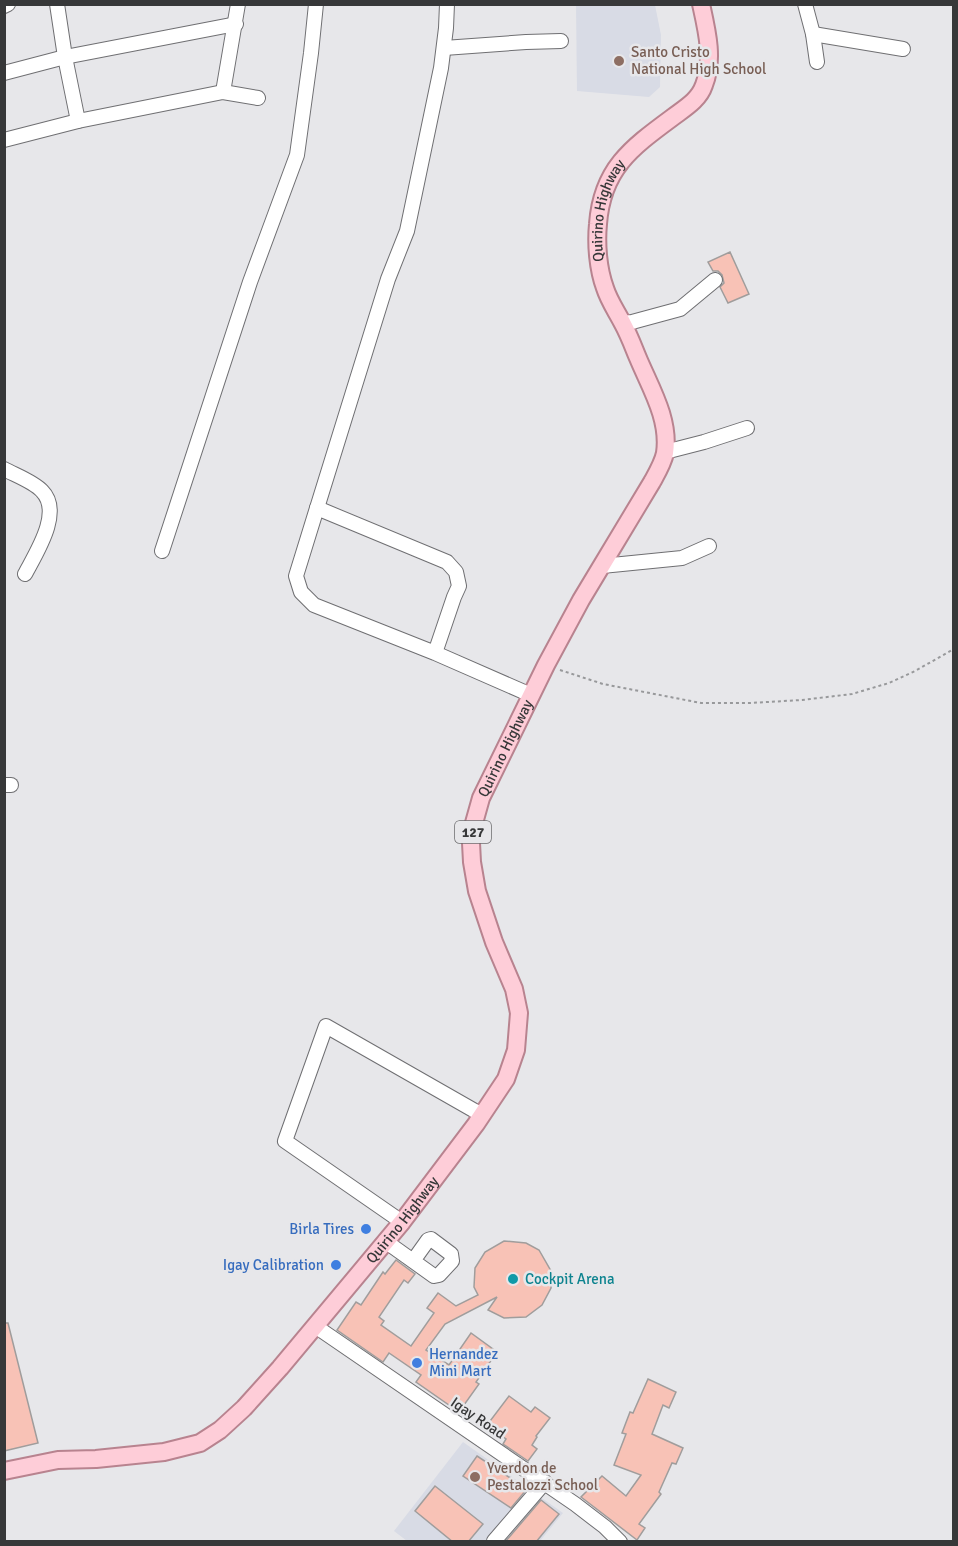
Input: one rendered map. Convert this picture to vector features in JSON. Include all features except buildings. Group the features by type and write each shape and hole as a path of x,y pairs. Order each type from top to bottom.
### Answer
{"main road":[{"name":"Quirino Highway","path":"4,1471 58,1460 96,1459 164,1452 200,1443 220,1430 244,1408 280,1368 402,1222 506,1079 516,1050 519,1013 514,989 483,912 473,871 471,843 474,823 481,798 546,665 660,468 665,452 665,434 661,414 623,323 604,286 600,270 598,226 601,201 614,171 627,154 695,100 704,88 710,57 701,4"}],"street":[{"path":"57,4 78,121"},
{"path":"223,92 238,4"},
{"path":"162,551 250,282 297,155 316,4"},
{"path":"447,4 441,68 407,231 388,279 296,576 301,592 314,605 435,653 531,695"},
{"path":"805,4 817,62"},
{"path":"4,73 65,57 236,24"},
{"path":"813,34 903,49"},
{"path":"444,48 561,40"},
{"path":"4,140 78,121 223,92 258,98"},
{"path":"623,323 680,309 715,280"},
{"path":"665,452 747,428"},
{"path":"4,470 41,489 49,500 50,514 47,529 25,574"},
{"path":"317,508 447,562 456,572 459,586 435,653"},
{"path":"602,566 682,558 709,546"},
{"path":"402,1222 285,1141 327,1026 482,1115"},
{"path":"385,1241 413,1261"},
{"name":"Igay Road","path":"315,1326 545,1482 605,1527 620,1542"},
{"path":"494,1541 545,1482"}],"path":[{"path":"546,665 603,684 650,694 701,703 750,703 852,694 889,683 954,649"}],"shaded area":[{"name":"Santo Cristo National High School","path":"576,5 655,5 661,35 660,87 649,97 577,91"},
{"name":"Yverdon de Pestalozzi School","path":"463,1442 563,1513 540,1541 407,1541 394,1531"}],"place":[{"name":"Santo Cristo National High School","path":"619,61"},
{"name":"Birla Tires","path":"366,1229"},
{"name":"Igay Calibration","path":"336,1265"},
{"name":"Cockpit Arena","path":"513,1279"},
{"name":"Hernandez Mini Mart","path":"417,1363"},
{"name":"Yverdon de Pestalozzi School","path":"475,1477"}]}
